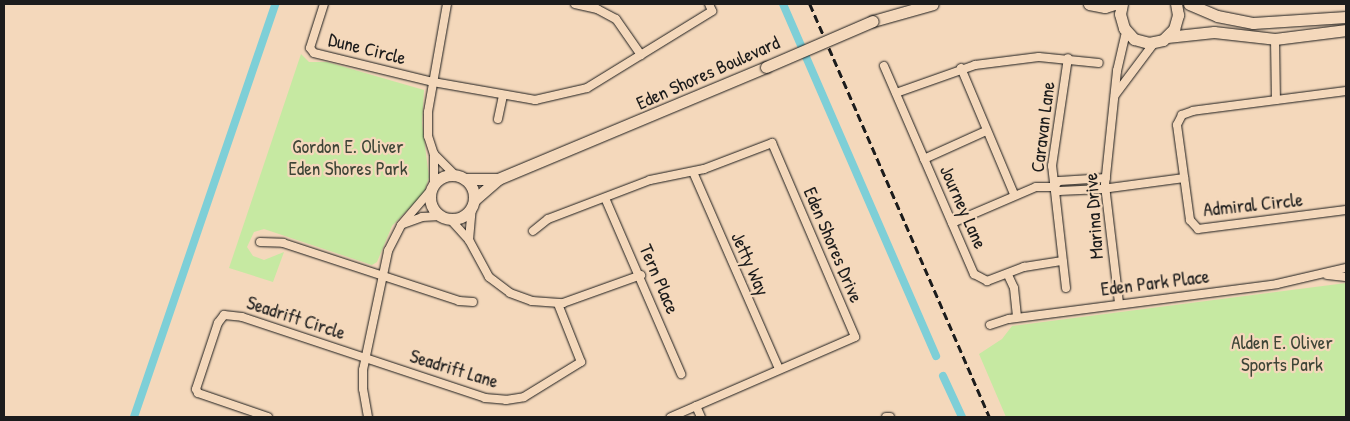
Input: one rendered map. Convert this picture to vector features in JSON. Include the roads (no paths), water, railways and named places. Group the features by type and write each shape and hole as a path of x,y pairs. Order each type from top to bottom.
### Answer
{"street":[{"name":"Dune Circle","path":"324,4 310,48 314,53 433,82"},
{"path":"440,216 430,205 434,154 428,121 447,4"},
{"path":"575,4 597,9 616,19 641,55"},
{"path":"433,82 503,96 535,100 566,95 587,88 712,10 708,4"},
{"name":"Eden Shores Boulevard","path":"473,203 498,179 873,21 933,4"},
{"path":"1089,4 1110,5 1124,28 1139,42 1154,43"},
{"path":"1122,4 1124,28"},
{"path":"1167,37 1178,20 1176,4"},
{"path":"1189,4 1234,21 1274,24 1346,16"},
{"path":"1274,24 1276,100"},
{"name":"Marina Drive","path":"1119,303 1105,188 1114,96 1124,28"},
{"path":"1114,96 1154,43 1167,37 1214,32 1275,38 1346,30"},
{"path":"896,93 961,68 1039,57 1068,58 1099,63"},
{"name":"Caravan Lane","path":"1066,288 1052,186 1052,166 1068,58"},
{"name":"Journey Lane","path":"884,66 974,274 988,281 1008,275 1024,267 1063,261"},
{"path":"961,68 1014,194"},
{"name":"Admiral Circle","path":"1346,91 1183,114 1177,125 1190,220 1198,229 1346,210"},
{"path":"498,118 503,96"},
{"path":"924,159 986,131"},
{"name":"Eden Shores Drive","path":"533,231 548,219 650,180 693,172 758,146 772,143 855,338 671,417"},
{"path":"434,154 472,188 473,203 469,240"},
{"name":"Jetty Way","path":"693,172 779,369"},
{"path":"368,417 362,382 388,251 401,225 432,187 447,175 460,177"},
{"name":"Eden Shores Boulevard","path":"460,177 498,179"},
{"path":"952,223 1014,194 1052,186 1059,181 1106,178"},
{"path":"1052,186 1059,191 1105,188 1184,178"},
{"name":"Tern Place","path":"605,198 641,275 681,374"},
{"path":"451,220 464,216 473,203"},
{"path":"401,225 422,217 440,216 451,220 469,240 477,260 498,284 522,298 558,304 641,275"},
{"path":"260,242 283,243 459,301 473,302"},
{"name":"Eden Park Place","path":"990,326 1017,318 1119,303 1277,284 1325,275 1346,268"},
{"path":"1008,275 1014,288 1017,318"},
{"name":"Eden Park Place","path":"1325,275 1346,277"},
{"name":"Seadrift Lane","path":"366,357 485,398 506,400 524,397 581,362 558,304"},
{"name":"Seadrift Circle","path":"268,417 198,393 196,389 218,323 224,315 230,314 366,357"},
{"path":"696,406 701,417"}],"waterway":[{"path":"134,417 275,4"},
{"path":"783,4 936,356"},
{"path":"943,376 962,417"}],"railway":[{"path":"810,4 990,417"}],"park label":[{"name":"Gordon E. Oliver Eden Shores Park","path":"348,158"},
{"name":"Alden E. Oliver Sports Park","path":"1282,354"}]}
